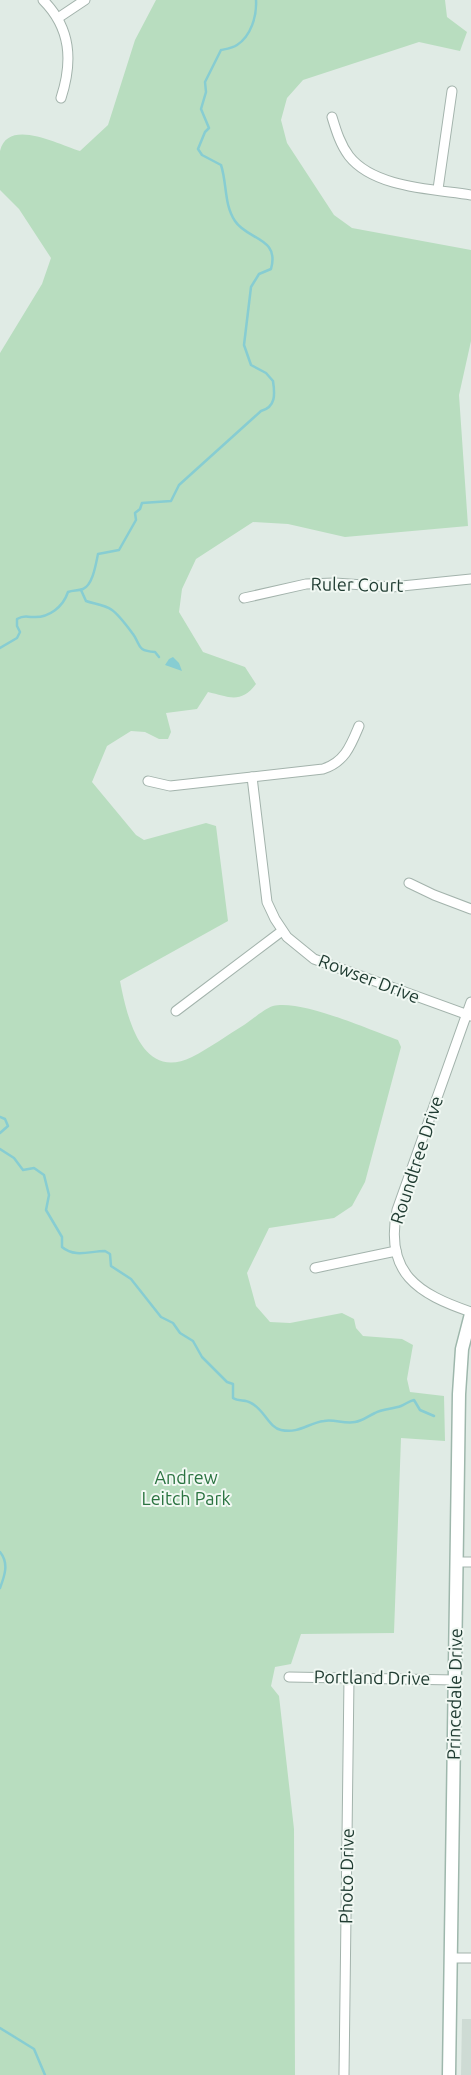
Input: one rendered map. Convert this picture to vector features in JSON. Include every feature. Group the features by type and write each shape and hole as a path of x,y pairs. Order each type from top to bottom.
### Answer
{"street":[{"path":"43,0 58,18 66,34 69,58 61,98"},
{"path":"58,18 85,0"},
{"path":"438,190 452,91"},
{"path":"332,117 338,137 349,156 368,172 392,182 471,195"},
{"name":"Ruler Court","path":"244,598 306,584 328,582 392,587 471,579"},
{"path":"148,781 170,786 314,771 329,767 347,752 359,726"},
{"name":"Rowser Drive","path":"252,777 266,895 271,911 282,931 302,951 326,964 469,1016"},
{"path":"409,883 471,910"},
{"path":"176,1011 282,931"},
{"name":"Roundtree Drive","path":"471,1002 469,1016 397,1210 394,1231 396,1250 402,1266 419,1288 440,1301 471,1313"},
{"path":"315,1268 396,1250"},
{"name":"Princedale Drive","path":"449,2075 460,1365 471,1313"},
{"path":"457,1562 471,1562"},
{"name":"Portland Drive","path":"289,1676 455,1680"},
{"name":"Photo Drive","path":"344,2075 349,1678"},
{"path":"450,1958 471,1958"}],"shaded area":[{"path":"462,2019 471,2019 471,2075 461,2075"}],"green space":[{"name":"Andrew Leitch Park","path":"156,0 445,0 447,17 467,32 460,51 419,42 303,80 287,98 281,120 287,143 334,215 352,228 471,250 471,341 459,395 468,526 345,537 288,524 253,522 196,559 182,589 179,612 203,652 245,667 256,684 240,697 228,697 208,692 197,709 166,713 171,732 168,739 159,739 145,732 131,731 107,746 92,782 136,835 144,840 206,823 216,826 228,921 120,981 132,1027 140,1042 149,1053 160,1061 175,1062 192,1057 266,1009 285,1005 317,1011 398,1040 401,1047 365,1182 352,1206 334,1218 269,1228 247,1273 256,1306 270,1322 290,1323 342,1313 354,1319 356,1328 363,1336 402,1339 413,1345 407,1379 410,1392 444,1396 445,1441 401,1438 394,1633 301,1634 291,1664 275,1667 271,1686 279,1696 294,1829 295,2075 0,2075 0,353 42,284 51,258 19,209 0,190 0,151 5,141 13,136 23,134 48,139 80,151 108,125 135,40"}],"water":[{"path":"173,657 179,663 182,671 165,665"}],"waterway":[{"path":"0,648 17,638 20,632 17,626 17,619 45,616 59,607 68,592 81,590 86,587 94,573 98,554 119,550 136,520 135,513 140,509 142,503 171,501 179,485 272,403 274,395 273,381 266,373 251,365 244,345 251,287 259,274 271,269 273,259 271,251 267,245 240,227 235,221 227,201 221,165 202,155 198,149 205,132 209,128 201,109 206,92 205,82 221,50 237,45 246,36 254,19 256,0"},
{"path":"81,590 86,601 106,606 115,612 133,634 140,647 155,652 159,657"},
{"path":"0,1117 5,1119 8,1126 0,1133"},
{"path":"0,1149 14,1158 23,1170 34,1168 44,1175 49,1195 46,1210 62,1237 62,1247 77,1253 105,1251 110,1254 111,1266 131,1279 161,1317 173,1323 180,1333 193,1341 202,1357 227,1382 233,1384 233,1398 256,1406 277,1429 293,1431 318,1422 363,1420 378,1412 401,1406 414,1400 420,1410 434,1416"},
{"path":"0,1552 5,1565 5,1574 0,1588"},
{"path":"0,2028 34,2049 45,2075"}]}
